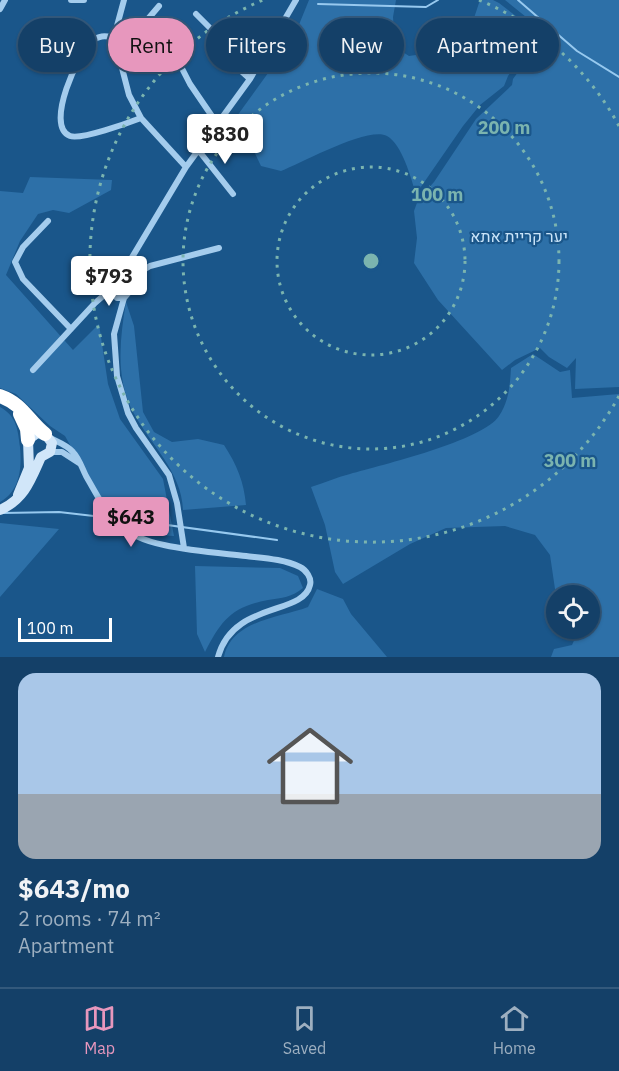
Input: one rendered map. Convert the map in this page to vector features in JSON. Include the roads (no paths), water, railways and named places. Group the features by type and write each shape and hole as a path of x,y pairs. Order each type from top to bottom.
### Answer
{"highway":[{"path":"1,397 26,412 37,428 47,436"},
{"path":"15,404 24,421 29,445"}],"street":[{"path":"0,9 5,0"},
{"path":"71,0 84,0"},
{"path":"119,18 124,0"},
{"path":"184,548 177,503 169,475 136,428 121,395 117,376 114,334 124,298 129,294 131,288 125,279 128,264 186,167 250,79 296,0"},
{"path":"149,18 159,6"},
{"path":"196,14 223,43 240,70 250,79"},
{"path":"108,37 101,36 86,47 65,90 60,112 62,128 66,133 75,136 102,131 141,118"},
{"path":"123,72 129,95 141,118 186,167"},
{"path":"184,72 218,125"},
{"path":"199,151 233,194"},
{"path":"48,221 23,247 15,262 23,279 71,329"},
{"path":"33,370 110,290 113,280 125,279 150,266 219,248"},
{"path":"110,290 117,298 124,298"},
{"path":"0,510 18,495 28,468 29,445 37,433 71,450 110,516 138,539 166,546 269,559 300,567 308,573 311,581 307,592 296,602 259,613 238,626 221,647 218,657"},
{"path":"18,495 24,492 30,484 52,443 47,436"},
{"path":"29,445 34,455 62,452 80,464"}],"waterway":[{"path":"318,4 426,7 438,0"},
{"path":"518,0 577,51 619,77"},
{"path":"3,513 59,512 111,518"},
{"path":"116,518 277,540"}],"park label":[{"name":"יער קריית אתא","path":"519,236"}]}
